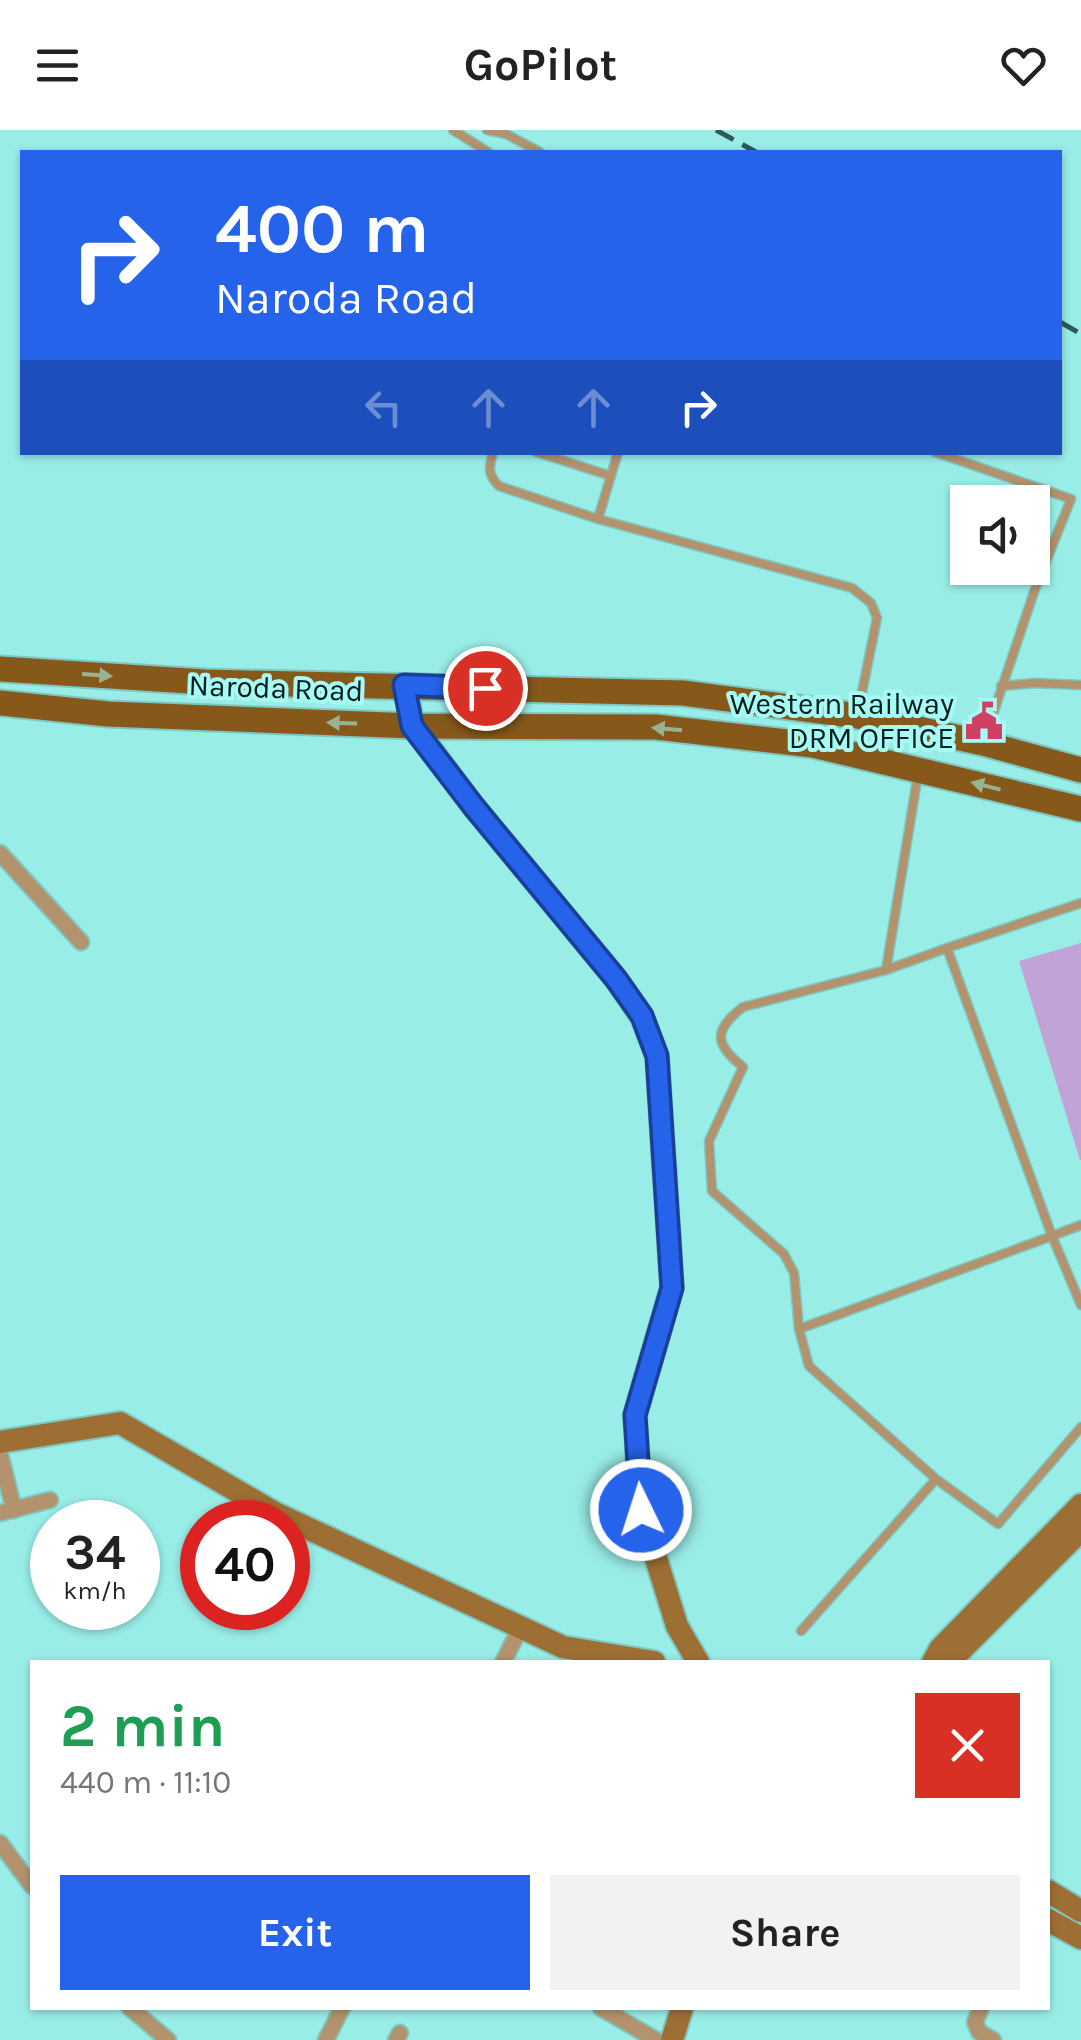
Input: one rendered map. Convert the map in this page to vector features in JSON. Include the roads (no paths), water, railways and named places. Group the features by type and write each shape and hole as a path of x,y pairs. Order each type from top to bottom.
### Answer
{"main road":[{"name":"Naroda Road","path":"0,669 205,682 683,693 858,716 983,742 1081,770"},
{"name":"Naroda Road","path":"0,703 108,714 412,726 656,727 813,745 1081,809"}],"street":[{"path":"404,685 412,726 616,979 642,1016 657,1056 672,1288 635,1415 641,1510 677,1626 697,1660"},
{"path":"0,852 81,942"},
{"path":"0,1442 120,1422 275,1513 563,1647 642,1660"},
{"path":"0,1454 7,1512"},
{"path":"935,1660 940,1649 1081,1504"},
{"path":"948,1660 1081,1530"},
{"path":"505,1660 520,1627"},
{"path":"0,1843 30,1883"},
{"path":"1050,1892 1081,1910"},
{"path":"1050,1921 1081,1938"},
{"path":"132,2010 168,2040"},
{"path":"326,2040 341,2010"},
{"path":"604,2010 656,2040"},
{"path":"672,2040 681,2010"},
{"path":"980,2010 975,2022 979,2032 993,2040"}],"lane":[{"path":"453,130 485,150"},
{"path":"486,130 506,134 536,150"},
{"path":"493,455 489,469 499,486 598,519 852,588 871,602 878,618 858,716"},
{"path":"545,455 611,476"},
{"path":"598,519 617,455"},
{"path":"945,455 1081,503"},
{"path":"983,742 1071,499"},
{"path":"1001,686 1081,685"},
{"path":"886,970 919,770"},
{"path":"1081,903 886,970 743,1007 724,1022 720,1034 723,1048 743,1068 709,1141 708,1165 712,1192 784,1254 794,1272 799,1329 808,1366 936,1480 998,1524 1081,1427"},
{"path":"947,948 1052,1236 1081,1304"},
{"path":"799,1329 1081,1225"},
{"path":"800,1631 936,1480"}],"railway":[{"path":"716,130 752,150"},
{"path":"1062,323 1081,334"}],"place":[{"name":"Western Railway DRM OFFICE","path":"984,721"}]}
